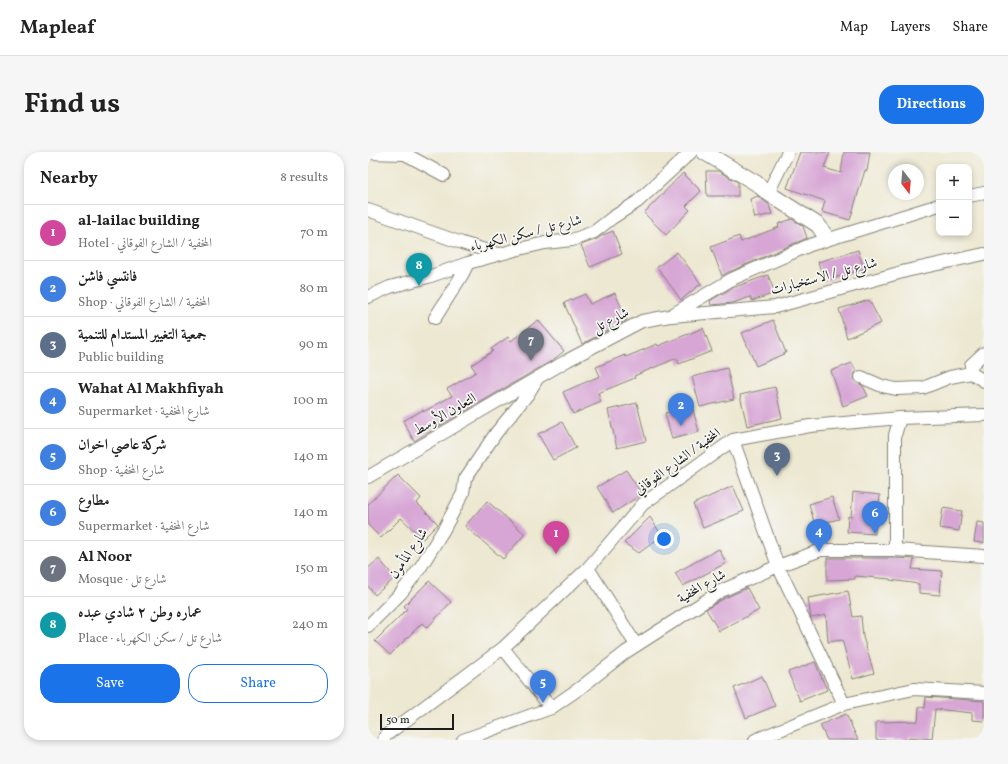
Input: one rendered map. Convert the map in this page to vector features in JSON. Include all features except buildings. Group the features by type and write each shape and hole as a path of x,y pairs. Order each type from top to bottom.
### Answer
{"street":[{"name":"شارع تل / سكن الكهرباء","path":"368,297 390,286 428,277 498,254 545,243 572,240 594,232 637,202 691,152"},
{"path":"704,152 756,182 768,193 818,225 824,234 825,239"},
{"path":"768,193 788,152"},
{"path":"368,153 406,153 444,175"},
{"path":"972,195 984,193"},
{"name":"شارع تل","path":"464,491 465,479 496,433 528,394 538,378 568,360 642,322 670,316 732,279 810,245 825,239 936,206"},
{"path":"368,210 498,254"},
{"name":"شارع تل / الاستخبارات","path":"670,316 775,307 906,271 984,254"},
{"path":"435,318 468,263"},
{"path":"971,373 971,366 984,354"},
{"path":"861,377 882,386 896,389 923,388 950,377 971,373 984,381"},
{"name":"التعاون الأوسط","path":"368,477 538,378"},
{"name":"المخفية / الشارع الفوقاني","path":"384,740 385,736 503,648 588,568 643,504 733,440 810,426 900,418 984,415"},
{"path":"895,550 895,435 900,418"},
{"path":"733,440 778,566 844,704"},
{"name":"شارع المأمون","path":"368,626 396,598 420,568 444,529 464,491"},
{"name":"شارع المخفية","path":"463,740 551,708 580,688 636,645 721,591 778,566 821,550 895,550 984,556"},
{"path":"588,568 636,645"},
{"path":"503,648 551,708"},
{"path":"755,740 844,704 914,689 984,693"}],"place":[{"name":"عماره وطن ٢ شادي عبده","path":"419,286"},
{"name":"Al Noor","path":"531,361"},
{"name":"فانتسي فاشن","path":"681,426"},
{"name":"جمعية التغيير المستدام للتنمية","path":"777,476"},
{"name":"مطاوع","path":"875,534"},
{"name":"Wahat Al Makhfiyah","path":"819,552"},
{"name":"al-lailac building","path":"556,554"},
{"name":"شركة عاصي اخوان","path":"543,703"}]}
